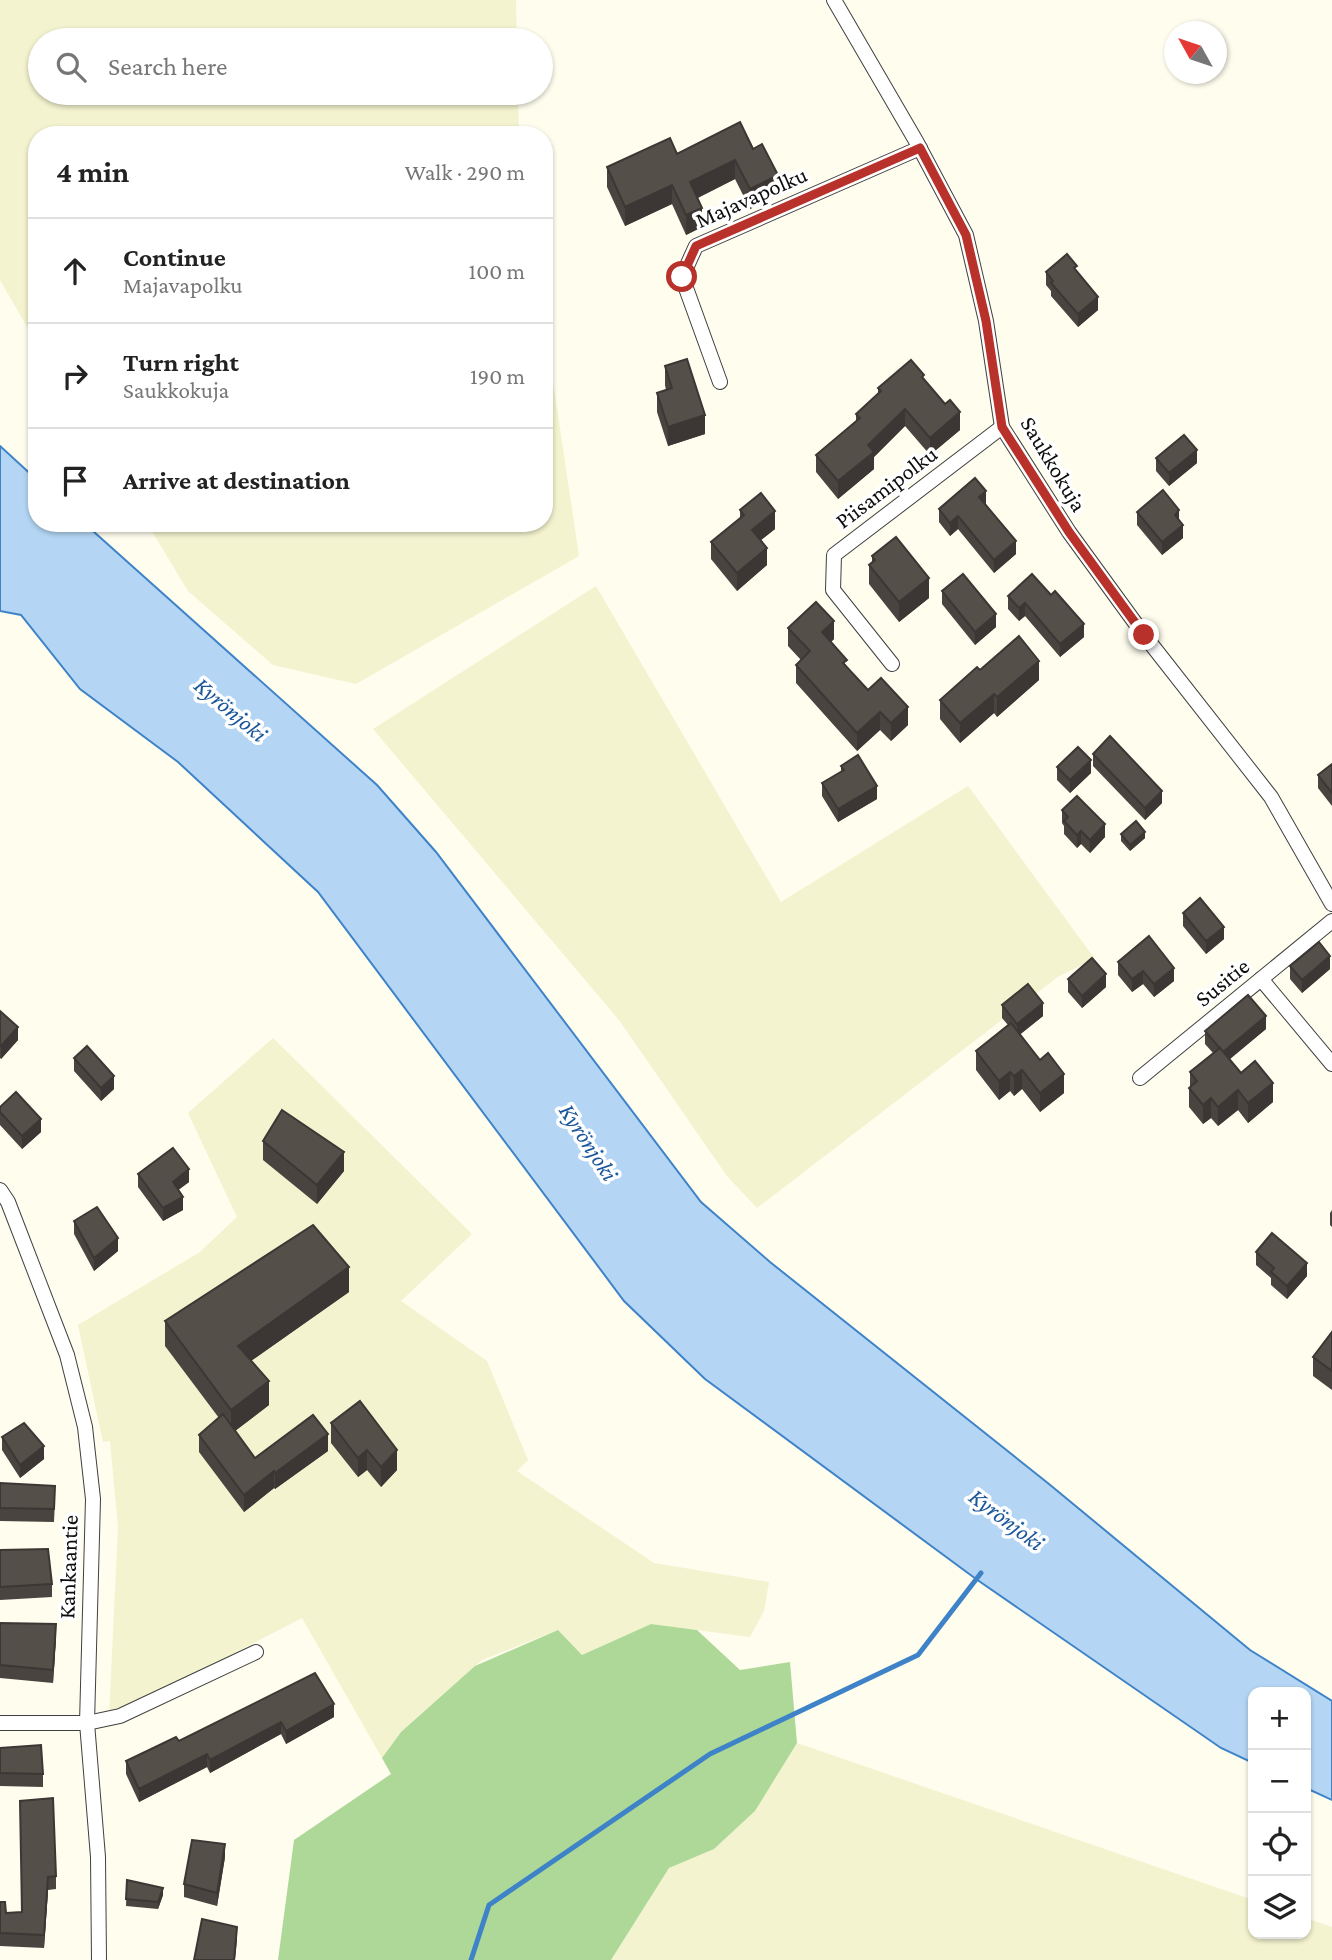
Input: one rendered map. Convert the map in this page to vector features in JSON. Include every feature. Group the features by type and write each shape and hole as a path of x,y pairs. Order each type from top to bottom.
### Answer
{"street":[{"name":"Saukkokuja","path":"834,0 920,148 966,235 986,321 1002,427 1069,532 1271,797 1332,904"},
{"name":"Majavapolku","path":"720,382 682,277 696,246 920,148"},
{"name":"Piisamipolku","path":"892,664 833,590 834,555 1002,427"},
{"name":"Susitie","path":"1140,1078 1332,921"},
{"path":"1261,979 1332,1064"},
{"name":"Kankaantie","path":"0,1191 8,1202 67,1355 85,1427 93,1499 87,1723 98,1857 99,1960"},
{"path":"0,1723 87,1723 120,1716 256,1652"}],"green space":[{"path":"0,0 516,0 517,28 28,28 28,105 518,105 519,126 28,126 28,328 0,280"},
{"path":"553,381 579,556 356,684 273,665 188,591 152,532 553,532"},
{"path":"596,586 781,902 968,786 1095,959 1059,976 757,1208 727,1176 619,1020 373,729"},
{"path":"273,1038 472,1234 401,1301 487,1361 528,1460 517,1471 654,1563 769,1582 764,1611 750,1637 651,1624 582,1655 558,1630 482,1660 401,1732 382,1758 302,1618 109,1718 118,1527 110,1441 103,1442 78,1325 200,1252 237,1217 188,1113"},
{"path":"651,1624 697,1630 740,1670 790,1662 797,1743 755,1811 714,1849 669,1868 611,1960 278,1960 294,1840 391,1774 382,1758 401,1732 475,1666 558,1630 582,1655"},
{"path":"797,1743 1248,1898 1248,1939 1311,1939 1311,1920 1332,1927 1332,1960 611,1960 669,1868 714,1849 755,1811"}],"water":[{"name":"Kyrönjoki","path":"0,446 28,472 28,532 94,532 377,785 436,852 701,1202 770,1262 1049,1484 1250,1650 1309,1687 1248,1687 1248,1761 1221,1748 976,1579 705,1379 624,1301 318,892 178,762 80,689 21,615 0,611"},
{"path":"1311,1688 1332,1701 1332,1800 1311,1790"}],"building":[{"path":"740,122 753,149 762,144 778,175 750,189 735,160 690,182 702,208 686,215 672,185 625,207 607,167 670,138 677,154"},
{"path":"1067,254 1077,266 1074,268 1098,297 1078,314 1051,283 1053,281 1046,272"},
{"path":"687,359 705,415 668,427 657,393 672,388 665,366"},
{"path":"911,360 945,404 950,400 960,412 930,438 905,409 868,445 874,452 838,481 816,455 860,418 856,414 881,391 878,388"},
{"path":"1184,435 1197,450 1169,473 1156,458"},
{"path":"975,478 986,491 979,497 1016,541 994,560 958,516 950,523 939,509"},
{"path":"1163,490 1179,510 1175,515 1183,525 1162,542 1137,512"},
{"path":"761,493 775,511 752,530 767,548 737,573 711,542 744,515 740,510"},
{"path":"896,537 929,578 899,602 869,565 875,560 872,556"},
{"path":"963,574 996,614 975,632 942,591"},
{"path":"1032,574 1051,595 1055,591 1084,624 1060,644 1025,603 1019,608 1008,596"},
{"path":"816,602 834,621 822,632 847,660 843,663 868,690 881,678 908,707 891,723 880,712 857,733 796,665 810,651 788,628"},
{"path":"1019,636 1039,661 997,697 994,694 960,723 940,700 977,667 980,670"},
{"path":"1110,736 1162,791 1145,808 1093,754"},
{"path":"1078,747 1091,760 1070,780 1057,767"},
{"path":"858,755 877,786 838,809 822,783 844,770 841,766"},
{"path":"1332,764 1332,793 1318,775"},
{"path":"1077,796 1105,824 1090,840 1081,831 1077,835 1064,821 1068,817 1062,810"},
{"path":"1136,821 1145,832 1130,845 1121,834"},
{"path":"1200,898 1224,927 1206,941 1183,913"},
{"path":"1149,936 1174,968 1154,984 1143,971 1132,979 1118,962"},
{"path":"1319,942 1330,956 1302,980 1290,966"},
{"path":"1092,958 1106,974 1082,996 1068,979"},
{"path":"1028,984 1043,1003 1017,1024 1002,1005"},
{"path":"1248,995 1266,1016 1223,1052 1205,1031"},
{"path":"0,1011 18,1027 1,1046 0,1045"},
{"path":"1011,1023 1040,1060 1048,1053 1064,1074 1040,1093 1022,1070 1014,1076 1010,1072 999,1081 976,1051"},
{"path":"87,1046 114,1076 101,1088 74,1058"},
{"path":"1220,1048 1241,1073 1255,1061 1273,1083 1248,1103 1238,1090 1218,1107 1211,1098 1203,1105 1189,1088 1197,1081 1190,1072"},
{"path":"16,1092 41,1119 22,1136 0,1112 0,1107"},
{"path":"282,1110 344,1152 317,1185 263,1141"},
{"path":"173,1148 189,1169 173,1182 183,1197 163,1208 138,1174"},
{"path":"97,1207 118,1238 94,1258 74,1221"},
{"path":"313,1225 349,1267 238,1346 269,1381 231,1410 165,1321"},
{"path":"1272,1233 1307,1263 1287,1286 1271,1272 1274,1268 1256,1252"},
{"path":"1332,1332 1332,1371 1313,1357"},
{"path":"360,1401 397,1450 381,1467 367,1450 358,1458 331,1423"},
{"path":"223,1414 255,1458 313,1415 328,1434 244,1495 199,1435"},
{"path":"24,1423 44,1446 20,1465 2,1437"},
{"path":"0,1483 55,1486 54,1509 0,1508"},
{"path":"48,1549 52,1584 0,1587 0,1550"},
{"path":"0,1623 56,1624 53,1670 0,1665"},
{"path":"315,1673 334,1704 286,1731 281,1722 210,1760 207,1754 139,1789 126,1761 176,1737 179,1741"},
{"path":"41,1745 43,1774 0,1773 0,1748"},
{"path":"53,1798 56,1876 48,1877 44,1935 0,1933 0,1902 5,1902 6,1913 22,1912 20,1801"},
{"path":"192,1840 225,1844 217,1893 184,1884"},
{"path":"127,1880 163,1888 158,1902 126,1899"},
{"path":"202,1919 237,1927 234,1960 194,1960"}],"waterway":[{"path":"471,1960 489,1905 710,1754 918,1655 981,1573"}],"route":[{"path":"682,277 696,246 920,148 966,235 986,321 1002,427 1069,532 1144,635"}]}
